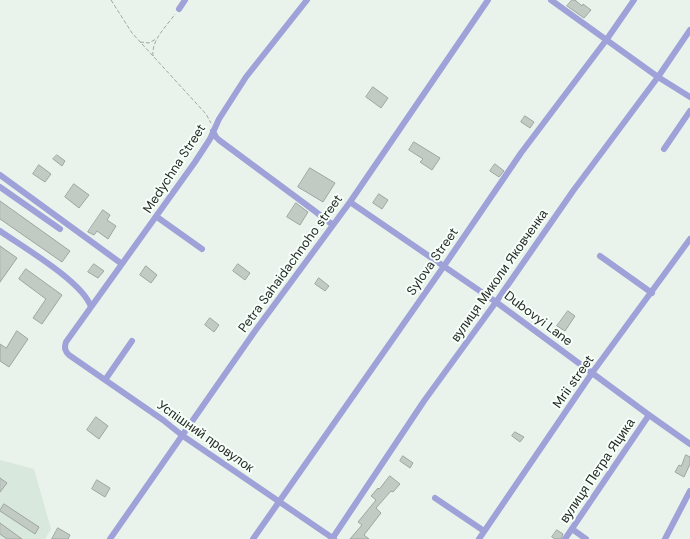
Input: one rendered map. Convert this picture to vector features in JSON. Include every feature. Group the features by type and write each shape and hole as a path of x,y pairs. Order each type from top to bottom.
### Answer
{"street":[{"path":"179,9 185,0"},
{"name":"Medychna Street","path":"66,351 66,342 157,218 199,157 210,139 219,119 246,77 307,0"},
{"name":"Petra Sahaidachnoho street","path":"110,539 255,331 350,202 488,0"},
{"path":"550,0 607,39 658,77 690,97"},
{"name":"Sylova Street","path":"253,539 521,153 607,39 634,0"},
{"name":"вулиця Миколи Яковченка","path":"333,539 424,401 496,302 573,191 658,77 690,30"},
{"path":"664,149 690,111"},
{"path":"213,131 219,140 333,225"},
{"path":"0,175 122,264"},
{"path":"0,187 60,229"},
{"name":"Dubovyi Lane","path":"350,202 496,302 649,416 690,444"},
{"path":"157,218 202,249"},
{"path":"0,231 65,277 86,298 91,308"},
{"name":"Mrii street","path":"478,539 592,373 652,293 690,239"},
{"path":"600,256 652,293"},
{"path":"105,380 132,341"},
{"name":"Успішний провулок","path":"66,351 69,355 163,420 183,436 333,539"},
{"name":"вулиця Петра Яцика","path":"565,539 649,416"},
{"path":"665,539 690,491"},
{"path":"435,498 484,531"},
{"path":"572,529 586,539"}],"path":[{"path":"111,0 132,33 206,114 213,131"},
{"path":"153,56 152,50 157,38 179,9"},
{"path":"140,42 149,43 157,38"}],"shaded area":[{"path":"0,460 34,469 51,529 45,539 0,539"}],"building":[{"path":"572,0 575,0 582,6 583,4 591,10 584,18 567,6"},
{"path":"373,87 388,98 381,108 366,97"},
{"path":"525,116 534,122 530,128 521,122"},
{"path":"414,142 440,158 432,170 420,162 423,159 409,150"},
{"path":"57,155 65,161 62,166 53,159"},
{"path":"495,164 504,171 499,177 490,171"},
{"path":"39,165 51,174 45,182 33,174"},
{"path":"310,168 335,183 323,202 298,187"},
{"path":"74,184 89,195 79,208 65,197"},
{"path":"379,194 388,200 382,209 373,203"},
{"path":"0,201 70,251 62,262 0,219"},
{"path":"296,203 308,212 300,225 287,217"},
{"path":"103,210 110,215 107,220 116,226 108,239 97,231 94,235 88,232"},
{"path":"0,246 17,258 0,282"},
{"path":"94,264 104,271 98,278 88,272"},
{"path":"238,264 250,273 245,280 233,271"},
{"path":"146,266 157,275 151,283 140,275"},
{"path":"26,269 62,295 42,324 33,318 46,299 19,279"},
{"path":"319,278 329,286 325,291 315,284"},
{"path":"568,311 575,316 565,331 557,326"},
{"path":"210,318 219,325 214,332 205,325"},
{"path":"17,331 28,339 9,367 0,361 0,344 6,348"},
{"path":"96,417 108,426 99,439 87,430"},
{"path":"515,432 524,437 520,442 512,436"},
{"path":"686,455 690,457 690,464 684,477 675,472 679,465 681,466"},
{"path":"403,456 413,463 410,468 400,461"},
{"path":"390,476 400,484 393,492 391,491 376,508 381,513 364,535 369,539 350,539 362,525 358,522 376,500 371,496"},
{"path":"0,478 7,483 0,492"},
{"path":"97,480 110,488 105,497 92,489"},
{"path":"4,504 39,527 35,534 0,511"},
{"path":"0,523 22,539 7,539 0,534"},
{"path":"58,528 70,535 68,539 52,539"},
{"path":"557,530 563,534 561,539 555,539 552,537"}]}
